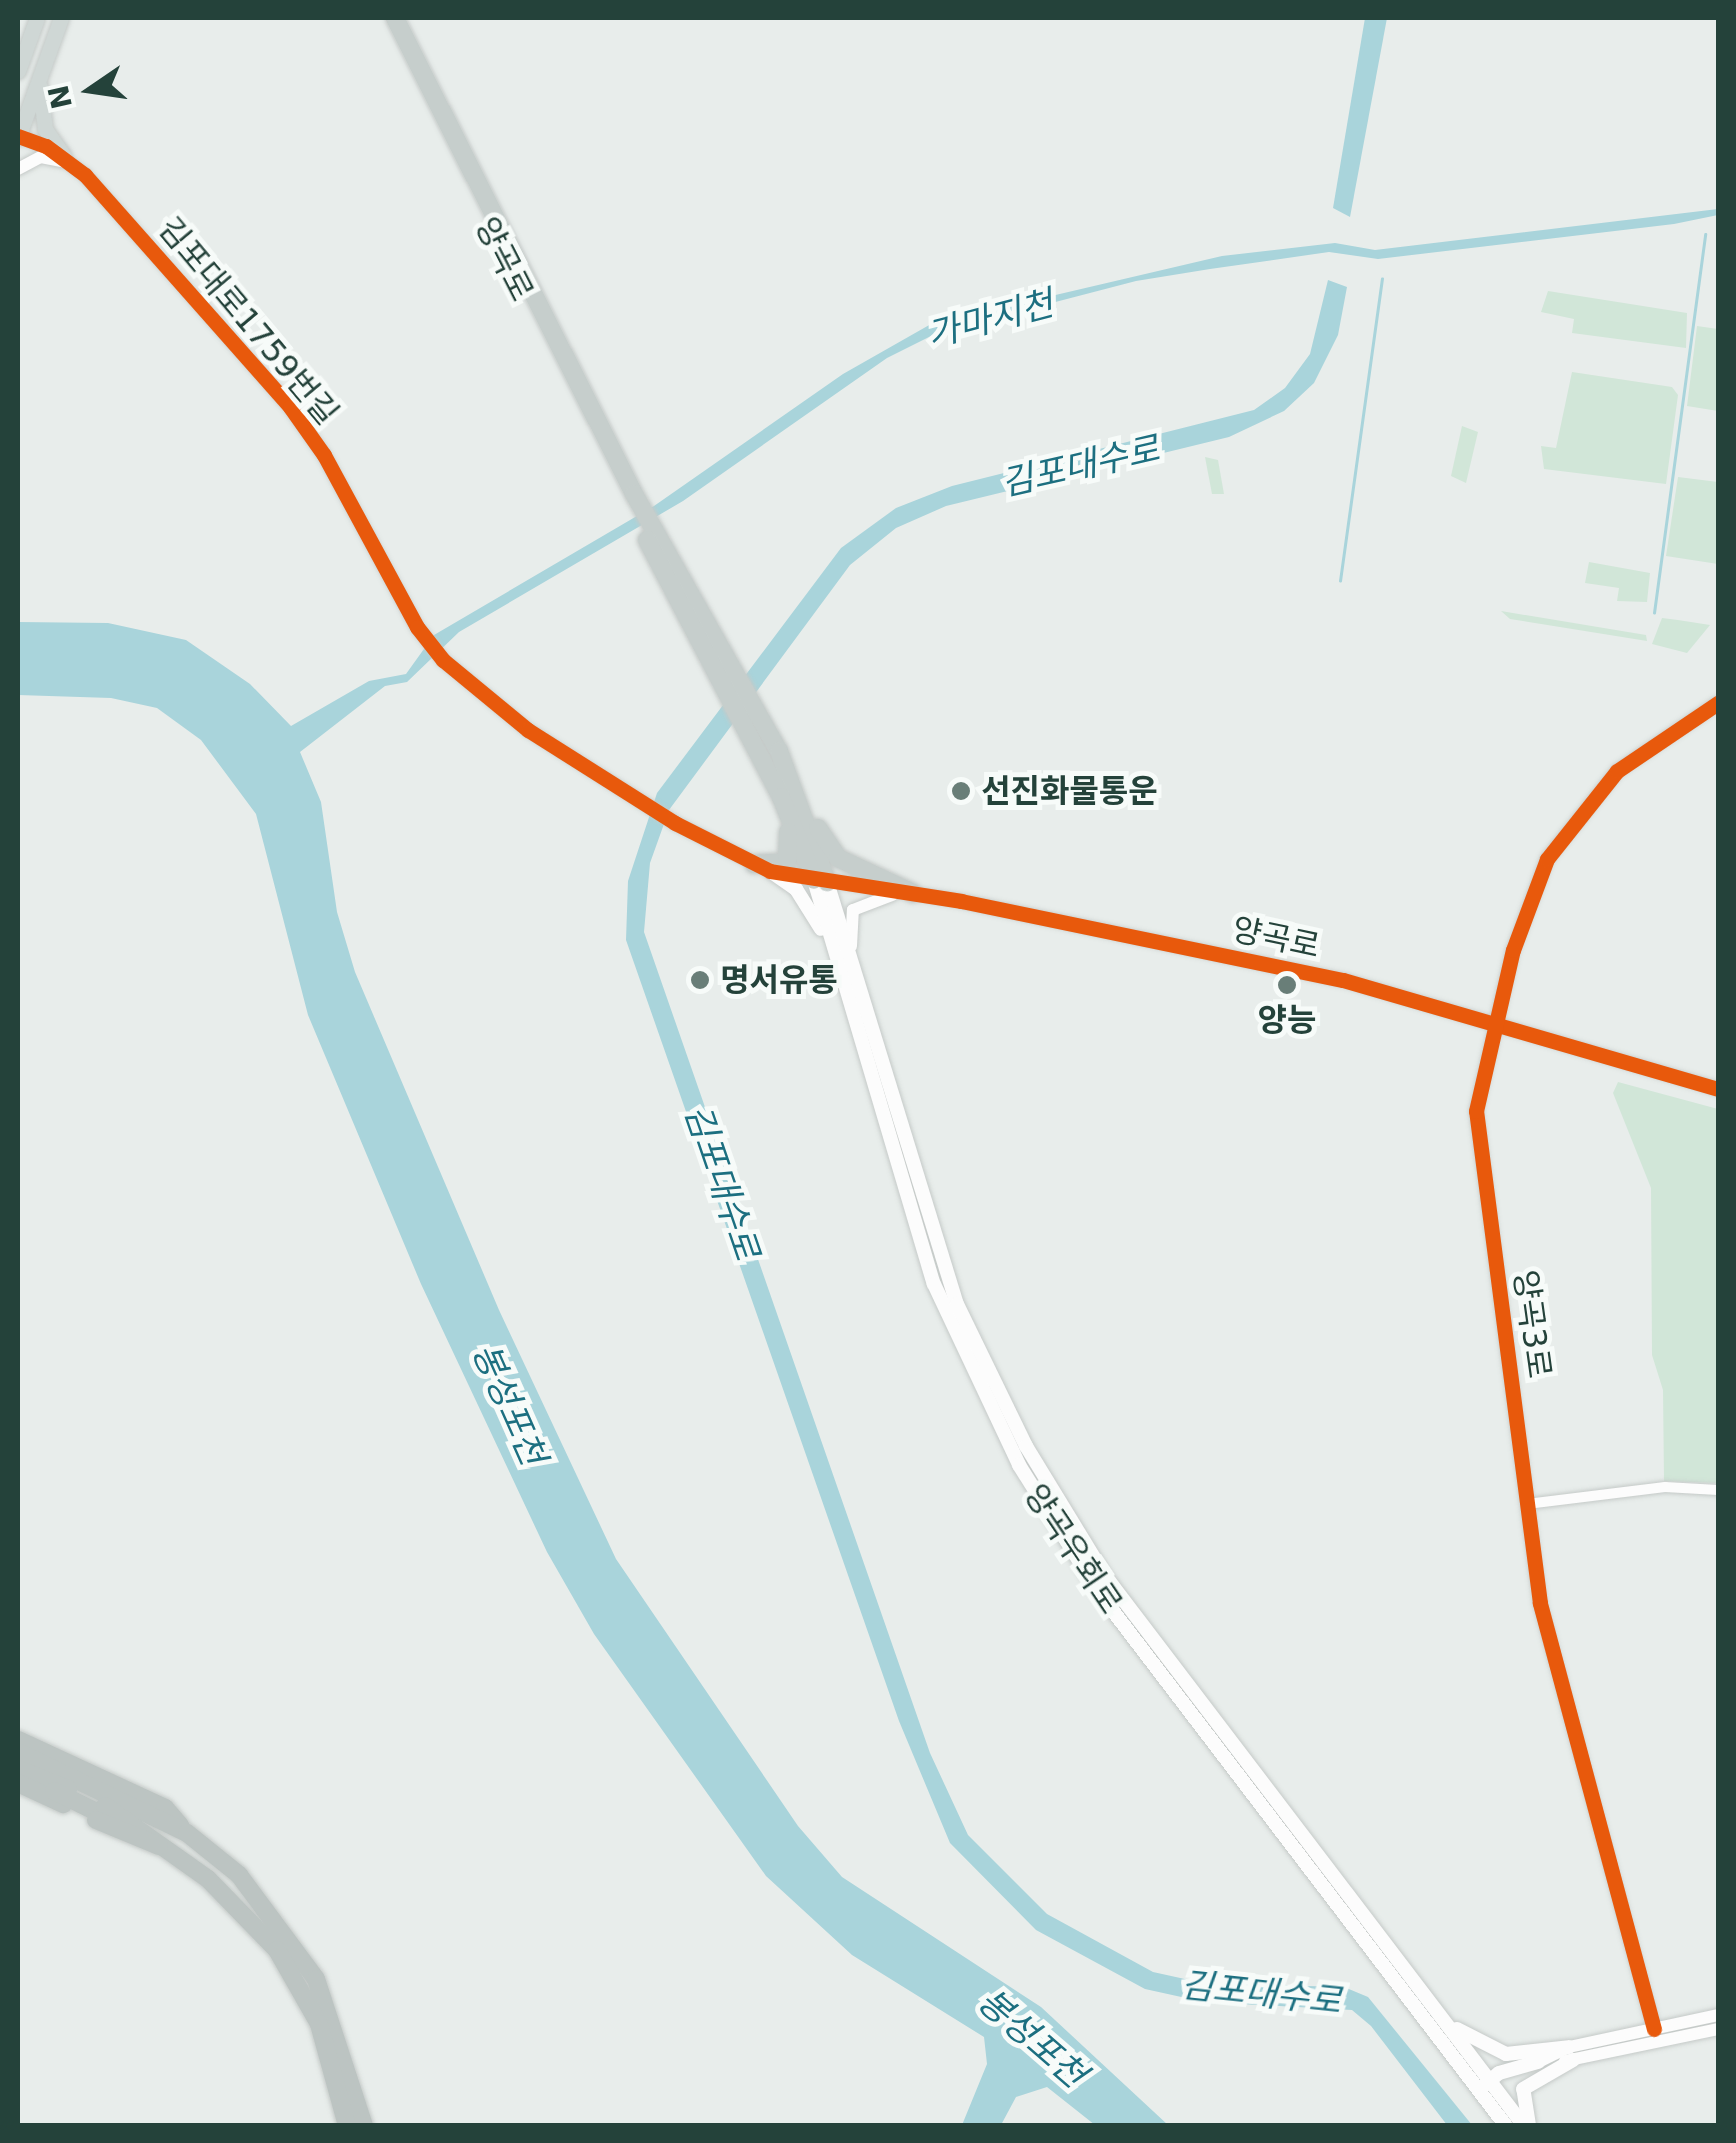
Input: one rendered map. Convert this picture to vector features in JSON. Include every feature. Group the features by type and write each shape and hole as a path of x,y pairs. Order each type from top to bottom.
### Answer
{"highway":[{"name":"양곡로","path":"383,18 630,497"},
{"name":"양곡로","path":"395,18 630,497"},
{"path":"630,497 821,881"},
{"path":"652,538 730,662 838,858 914,893"},
{"path":"779,751 821,881"},
{"path":"762,867 779,866 791,856 780,797"},
{"path":"18,1746 187,1833 239,1875 306,1959 333,2018 364,2126"},
{"path":"18,1771 125,1817 239,1907 290,1968 318,2024 347,2126"},
{"path":"18,1782 138,1841 169,1849"}],"main road":[{"path":"18,71 37,18"},
{"path":"18,137 61,18"},
{"path":"18,84 37,83"},
{"path":"37,83 42,121 68,160"},
{"path":"762,867 796,889 833,951"},
{"name":"양곡우회로","path":"821,881 833,951 934,1284 1019,1465 1100,1594 1485,2084 1527,2126"},
{"name":"양곡우회로","path":"821,881 856,978 957,1304 1026,1446 1106,1577 1420,1991 1485,2084 1506,2126"},
{"path":"1420,1991 1460,2032 1494,2051 1571,2054"},
{"path":"1527,2126 1523,2089 1571,2054"},
{"path":"1485,2084 1538,2062"}],"street":[{"name":"김포대로1759번길","path":"18,137 68,160 290,406 324,455 422,634 443,660 528,730 646,805 762,867"},
{"path":"18,169 41,157 68,160"},
{"name":"양곡3로","path":"1654,2028 1543,1622 1476,1124 1493,1022 1530,896 1572,821 1635,756 1718,703"},
{"path":"762,867 821,881"},
{"name":"양곡로","path":"821,881 914,893 1343,980 1718,1089"},
{"path":"856,978 853,910 878,897 914,893"},
{"path":"1527,1504 1664,1487 1718,1490"},
{"path":"1538,2062 1654,2028 1718,2015"},
{"path":"1571,2054 1718,2029"}],"green space":[{"path":"1548,291 1687,313 1686,348 1572,333 1574,319 1541,312"},
{"path":"1697,326 1718,329 1718,411 1687,406"},
{"path":"1572,372 1672,387 1678,395 1666,484 1544,469 1541,446 1556,448"},
{"path":"1462,426 1478,432 1466,483 1451,476"},
{"path":"1205,457 1218,460 1224,494 1212,494"},
{"path":"1678,477 1718,482 1718,564 1666,556"},
{"path":"1589,562 1650,573 1647,602 1617,601 1619,588 1585,583"},
{"path":"1501,611 1646,635 1647,641 1510,619"},
{"path":"1662,618 1710,625 1687,653 1652,644"},
{"path":"1618,1082 1718,1109 1718,1483 1664,1481 1663,1390 1652,1355 1651,1188 1613,1093"}],"water":[{"path":"1365,18 1387,18 1350,217 1333,208"},
{"path":"1718,209 1718,215 1674,224 1378,259 1329,252 1210,269 1136,281 937,333 887,358 683,501 459,632 407,682 385,686 300,752 321,802 337,912 355,972 499,1310 616,1559 798,1826 842,1877 1041,2007 1168,2125 1095,2125 1047,2087 1016,2097 1001,2125 962,2125 987,2064 984,2037 852,1955 766,1876 594,1634 547,1552 421,1284 308,1015 256,814 201,740 157,708 111,698 18,695 18,622 108,623 186,640 250,684 291,726 369,681 406,674 434,635 654,506 843,374 931,324 1222,256 1335,243 1375,250"},
{"name":"김포대수로","path":"1328,280 1347,287 1338,335 1314,383 1284,411 1229,437 946,506 896,528 850,565 669,810 650,863 644,932 930,1753 968,1835 1047,1914 1153,1972 1203,1983 1344,1987 1368,1997 1472,2125 1447,2125 1371,2026 1352,2010 1204,2002 1145,1989 1036,1930 950,1843 899,1721 626,940 628,881 657,793 841,548 896,508 952,486 1254,410 1285,388 1310,354"}],"waterway":[{"path":"1654,613 1705,234"},
{"path":"1340,581 1382,279"}],"cycle path":[{"path":"18,136 46,146 85,175 290,407 324,455 417,627 443,660 528,730 675,823 770,871 961,901 1343,980 1718,1089"},
{"path":"1654,2029 1540,1603 1476,1111 1513,950 1547,859 1617,771 1718,703"}],"place":[{"name":"선진화물통운","path":"961,791"},
{"name":"명서유통","path":"700,980"},
{"name":"양능","path":"1287,985"}],"water label":[{"name":"가마지천","path":"990,319"},
{"name":"봉성포천","path":"509,1404"},
{"name":"봉성포천","path":"1032,2038"}]}
